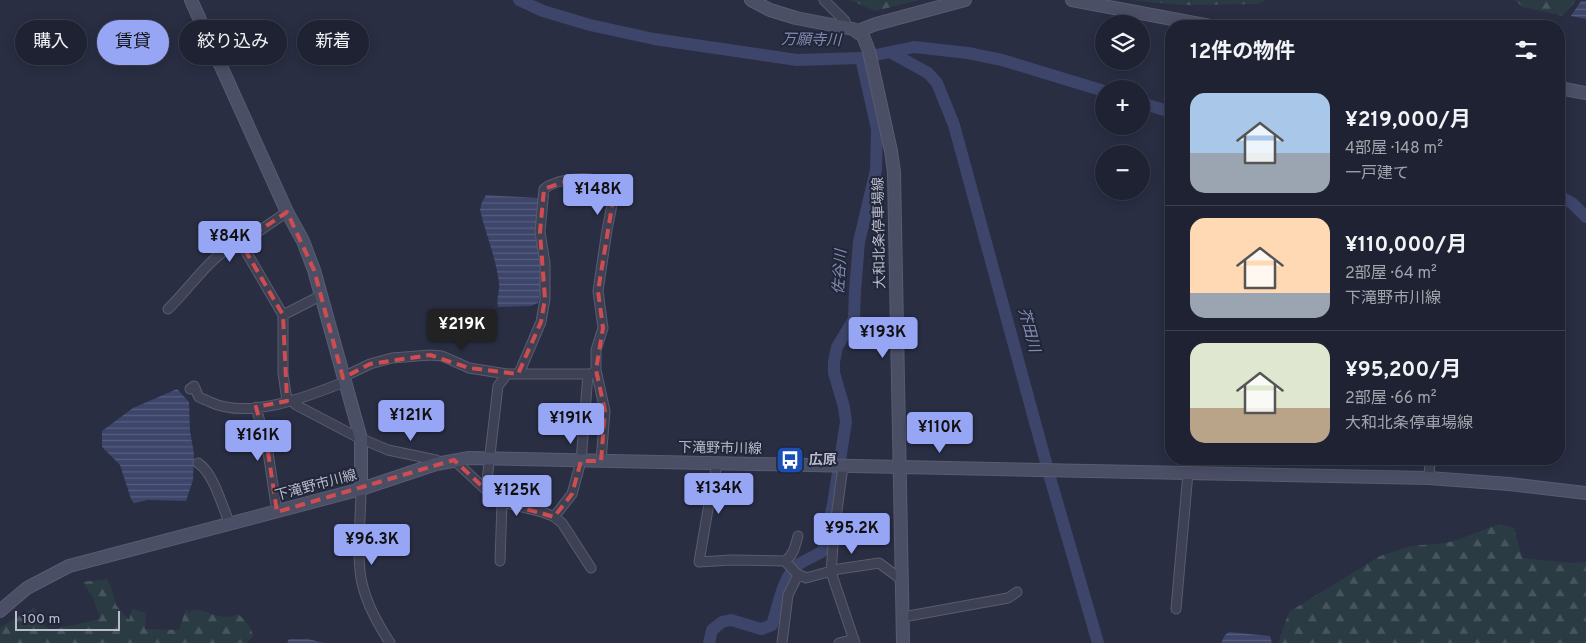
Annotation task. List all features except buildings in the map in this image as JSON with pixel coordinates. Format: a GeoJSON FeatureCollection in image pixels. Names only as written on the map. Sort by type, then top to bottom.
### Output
{"type":"FeatureCollection","features":[{"type":"Feature","properties":{"kind":"main road"},"geometry":{"type":"LineString","coordinates":[[191,0],[287,212],[303,241],[314,270],[361,439],[361,489]]}},
{"type":"Feature","properties":{"kind":"main road"},"geometry":{"type":"LineString","coordinates":[[751,0],[770,10],[796,18],[852,29],[965,0]]}},
{"type":"Feature","properties":{"kind":"main road"},"geometry":{"type":"LineString","coordinates":[[1072,0],[1178,20]]}},
{"type":"Feature","properties":{"kind":"main road","name":"大和北条停車場線"},"geometry":{"type":"LineString","coordinates":[[852,29],[863,36],[869,51],[894,172],[903,643]]}},
{"type":"Feature","properties":{"kind":"main road"},"geometry":{"type":"LineString","coordinates":[[1565,89],[1586,93]]}},
{"type":"Feature","properties":{"kind":"main road","name":"下滝野市川線"},"geometry":{"type":"LineString","coordinates":[[0,610],[27,588],[69,566],[361,489],[436,464],[469,458],[1429,478],[1509,484],[1586,493]]}},
{"type":"Feature","properties":{"kind":"street"},"geometry":{"type":"LineString","coordinates":[[824,0],[852,29]]}},
{"type":"Feature","properties":{"kind":"street"},"geometry":{"type":"LineString","coordinates":[[520,374],[541,322],[545,299],[545,263],[540,232],[544,189],[550,184],[572,179],[593,180],[604,185],[614,200],[607,230],[598,291],[603,328],[592,372],[581,461],[572,494],[554,517]]}},
{"type":"Feature","properties":{"kind":"street"},"geometry":{"type":"LineString","coordinates":[[168,309],[206,267],[236,244],[241,243],[287,212]]}},
{"type":"Feature","properties":{"kind":"street"},"geometry":{"type":"LineString","coordinates":[[241,243],[283,315],[283,373],[289,400],[361,439],[388,450],[436,460],[436,464]]}},
{"type":"Feature","properties":{"kind":"street"},"geometry":{"type":"LineString","coordinates":[[283,315],[322,295]]}},
{"type":"Feature","properties":{"kind":"street"},"geometry":{"type":"LineString","coordinates":[[190,390],[194,386],[199,397],[230,408],[256,407],[289,400],[344,379],[370,364],[392,358],[430,355],[447,357],[469,368],[508,374],[592,372]]}},
{"type":"Feature","properties":{"kind":"street"},"geometry":{"type":"LineString","coordinates":[[592,372],[605,411],[601,461]]}},
{"type":"Feature","properties":{"kind":"street"},"geometry":{"type":"LineString","coordinates":[[486,489],[498,386],[508,374]]}},
{"type":"Feature","properties":{"kind":"street"},"geometry":{"type":"LineString","coordinates":[[256,407],[268,452],[277,512]]}},
{"type":"Feature","properties":{"kind":"street"},"geometry":{"type":"LineString","coordinates":[[454,460],[498,502],[527,507],[554,517],[562,523],[590,568]]}},
{"type":"Feature","properties":{"kind":"street"},"geometry":{"type":"LineString","coordinates":[[198,463],[211,480],[230,524]]}},
{"type":"Feature","properties":{"kind":"street"},"geometry":{"type":"LineString","coordinates":[[718,463],[699,562],[731,560],[785,561],[794,550],[798,536]]}},
{"type":"Feature","properties":{"kind":"street"},"geometry":{"type":"LineString","coordinates":[[1429,478],[1430,465]]}},
{"type":"Feature","properties":{"kind":"street"},"geometry":{"type":"LineString","coordinates":[[839,466],[831,572],[855,641],[839,643]]}},
{"type":"Feature","properties":{"kind":"street"},"geometry":{"type":"LineString","coordinates":[[1176,609],[1188,473]]}},
{"type":"Feature","properties":{"kind":"street"},"geometry":{"type":"LineString","coordinates":[[361,489],[361,582],[374,616],[390,643]]}},
{"type":"Feature","properties":{"kind":"street"},"geometry":{"type":"LineString","coordinates":[[500,561],[502,503]]}},
{"type":"Feature","properties":{"kind":"street"},"geometry":{"type":"LineString","coordinates":[[785,561],[798,575],[806,578],[879,562],[902,580]]}},
{"type":"Feature","properties":{"kind":"street"},"geometry":{"type":"LineString","coordinates":[[782,643],[788,595],[798,575]]}},
{"type":"Feature","properties":{"kind":"street"},"geometry":{"type":"LineString","coordinates":[[902,617],[1008,598],[1017,592]]}},
{"type":"Feature","properties":{"kind":"highlighted area"},"geometry":{"type":"Polygon","coordinates":[[[572,179],[593,180],[604,185],[613,200],[598,291],[603,328],[596,370],[605,411],[601,461],[581,461],[572,494],[554,517],[498,501],[454,460],[277,512],[268,452],[256,407],[287,401],[283,315],[241,243],[287,212],[314,270],[343,378],[370,364],[430,355],[469,368],[518,374],[541,322],[545,299],[540,232],[544,189],[572,179]]]}},
{"type":"Feature","properties":{"kind":"green space"},"geometry":{"type":"Polygon","coordinates":[[[850,0],[920,0],[875,11],[850,0]]]}},
{"type":"Feature","properties":{"kind":"green space"},"geometry":{"type":"Polygon","coordinates":[[[1130,0],[1267,0],[1256,4],[1181,5],[1130,0]]]}},
{"type":"Feature","properties":{"kind":"green space"},"geometry":{"type":"Polygon","coordinates":[[[1514,0],[1576,0],[1563,16],[1523,7],[1514,0]]]}},
{"type":"Feature","properties":{"kind":"green space"},"geometry":{"type":"Polygon","coordinates":[[[1499,524],[1514,528],[1522,558],[1572,563],[1586,562],[1586,643],[1278,643],[1289,612],[1380,556],[1411,546],[1457,540],[1499,524]]]}},
{"type":"Feature","properties":{"kind":"green space"},"geometry":{"type":"Polygon","coordinates":[[[107,579],[116,605],[129,620],[132,609],[146,613],[145,629],[179,630],[186,609],[189,613],[194,609],[227,617],[238,614],[248,624],[253,637],[246,643],[0,643],[0,627],[34,608],[44,626],[52,630],[100,618],[93,598],[83,582],[107,579]]]}},
{"type":"Feature","properties":{"kind":"water"},"geometry":{"type":"Polygon","coordinates":[[[1581,1],[1586,1],[1586,19],[1571,16],[1581,1]]]}},
{"type":"Feature","properties":{"kind":"water"},"geometry":{"type":"Polygon","coordinates":[[[486,195],[538,198],[541,201],[541,288],[538,303],[531,306],[498,307],[498,274],[480,210],[486,195]]]}},
{"type":"Feature","properties":{"kind":"water"},"geometry":{"type":"Polygon","coordinates":[[[177,389],[189,402],[190,431],[194,454],[193,480],[186,501],[148,500],[134,503],[120,465],[102,447],[102,431],[133,408],[177,389]]]}},
{"type":"Feature","properties":{"kind":"water"},"geometry":{"type":"Polygon","coordinates":[[[1229,632],[1270,636],[1272,643],[1221,643],[1229,632]]]}},
{"type":"Feature","properties":{"kind":"water"},"geometry":{"type":"Polygon","coordinates":[[[289,639],[308,639],[324,643],[287,643],[289,639]]]}},
{"type":"Feature","properties":{"kind":"waterway","name":"万願寺川"},"geometry":{"type":"LineString","coordinates":[[519,0],[543,11],[590,25],[654,39],[797,60],[861,58],[914,47],[968,53],[1002,60],[1095,88]]}},
{"type":"Feature","properties":{"kind":"waterway","name":"芥田川"},"geometry":{"type":"LineString","coordinates":[[890,52],[928,73],[937,83],[954,125],[1051,481],[1098,643]]}},
{"type":"Feature","properties":{"kind":"waterway","name":"佐谷川"},"geometry":{"type":"LineString","coordinates":[[709,643],[712,630],[722,622],[731,620],[761,629],[772,625],[785,583],[793,569],[823,551],[833,504],[846,422],[844,407],[834,373],[834,362],[837,347],[854,319],[859,242],[876,170],[877,129],[861,58]]}},
{"type":"Feature","properties":{"kind":"waterway","name":"万願寺川"},"geometry":{"type":"LineString","coordinates":[[1150,106],[1165,110]]}},
{"type":"Feature","properties":{"kind":"waterway","name":"万願寺川"},"geometry":{"type":"LineString","coordinates":[[1565,199],[1572,203],[1586,217]]}},
{"type":"Feature","properties":{"kind":"place","name":"広原"},"geometry":{"type":"Point","coordinates":[790,460]}}]}
